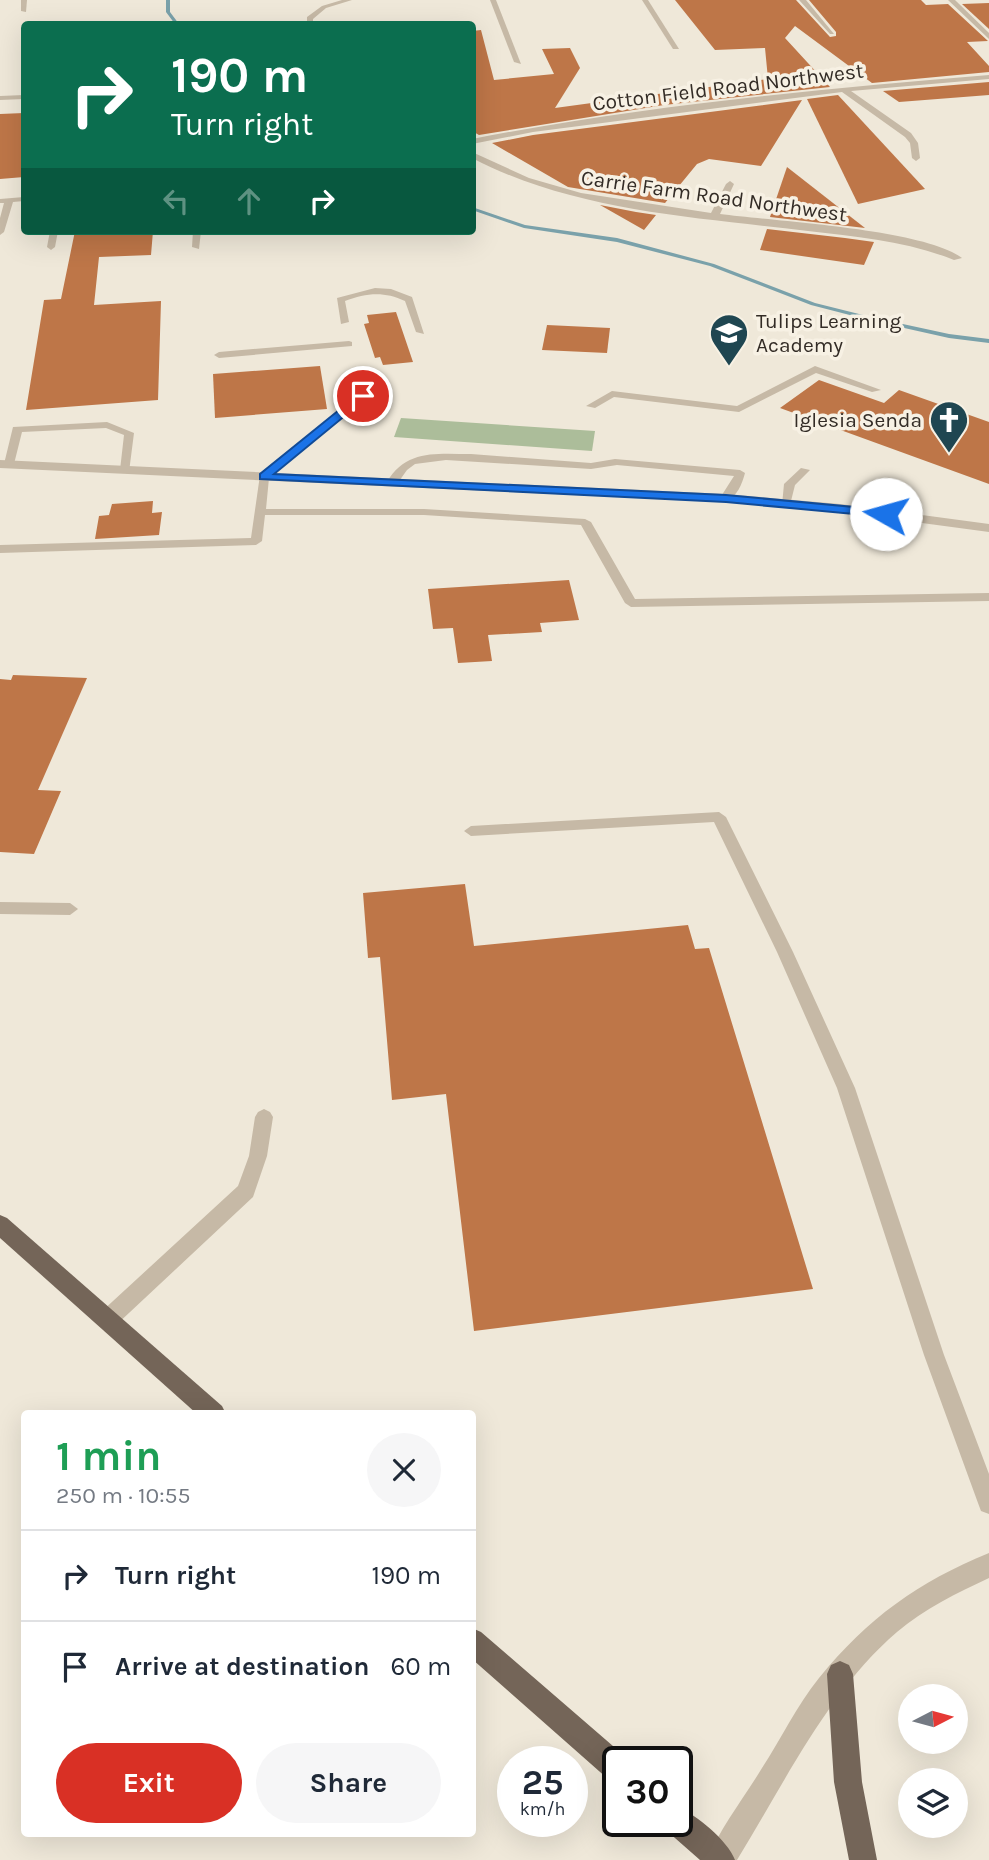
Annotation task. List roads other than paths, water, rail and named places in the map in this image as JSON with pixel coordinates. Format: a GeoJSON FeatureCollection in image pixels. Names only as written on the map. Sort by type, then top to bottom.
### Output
{"type":"FeatureCollection","features":[{"type":"Feature","properties":{"kind":"main road"},"geometry":{"type":"LineString","coordinates":[[0,1225],[209,1410]]}},
{"type":"Feature","properties":{"kind":"main road"},"geometry":{"type":"LineString","coordinates":[[476,1645],[602,1755]]}},
{"type":"Feature","properties":{"kind":"main road"},"geometry":{"type":"LineString","coordinates":[[840,1674],[848,1782],[863,1860]]}},
{"type":"Feature","properties":{"kind":"main road"},"geometry":{"type":"LineString","coordinates":[[693,1835],[721,1860]]}},
{"type":"Feature","properties":{"kind":"street"},"geometry":{"type":"LineString","coordinates":[[23,10],[24,0]]}},
{"type":"Feature","properties":{"kind":"street"},"geometry":{"type":"LineString","coordinates":[[310,21],[309,18],[319,9],[349,0]]}},
{"type":"Feature","properties":{"kind":"street"},"geometry":{"type":"LineString","coordinates":[[493,0],[517,62]]}},
{"type":"Feature","properties":{"kind":"street"},"geometry":{"type":"LineString","coordinates":[[645,0],[676,47]]}},
{"type":"Feature","properties":{"kind":"street"},"geometry":{"type":"LineString","coordinates":[[802,0],[832,33]]}},
{"type":"Feature","properties":{"kind":"street"},"geometry":{"type":"LineString","coordinates":[[951,0],[989,37]]}},
{"type":"Feature","properties":{"kind":"street","name":"Cotton Field Road Northwest"},"geometry":{"type":"LineString","coordinates":[[476,141],[533,130],[844,89],[989,77]]}},
{"type":"Feature","properties":{"kind":"street"},"geometry":{"type":"LineString","coordinates":[[844,89],[908,135],[914,143],[916,158]]}},
{"type":"Feature","properties":{"kind":"street","name":"Carrie Farm Road Northwest"},"geometry":{"type":"LineString","coordinates":[[476,155],[520,179],[570,195],[714,217],[902,240],[957,258]]}},
{"type":"Feature","properties":{"kind":"street"},"geometry":{"type":"LineString","coordinates":[[714,217],[730,184]]}},
{"type":"Feature","properties":{"kind":"street"},"geometry":{"type":"LineString","coordinates":[[5,464],[726,498],[989,528]]}},
{"type":"Feature","properties":{"kind":"street"},"geometry":{"type":"LineString","coordinates":[[721,1860],[827,1689],[840,1674],[887,1624],[958,1578],[989,1565]]}},
{"type":"Feature","properties":{"kind":"lane"},"geometry":{"type":"LineString","coordinates":[[0,98],[21,97]]}},
{"type":"Feature","properties":{"kind":"lane"},"geometry":{"type":"LineString","coordinates":[[0,232],[4,201]]}},
{"type":"Feature","properties":{"kind":"lane"},"geometry":{"type":"LineString","coordinates":[[51,247],[53,235]]}},
{"type":"Feature","properties":{"kind":"lane"},"geometry":{"type":"LineString","coordinates":[[196,247],[197,235]]}},
{"type":"Feature","properties":{"kind":"lane"},"geometry":{"type":"LineString","coordinates":[[344,322],[340,300],[363,290],[380,289],[395,291],[409,299],[421,332]]}},
{"type":"Feature","properties":{"kind":"lane"},"geometry":{"type":"LineString","coordinates":[[219,355],[349,344]]}},
{"type":"Feature","properties":{"kind":"lane"},"geometry":{"type":"LineString","coordinates":[[591,406],[612,394],[739,409],[815,369],[876,390]]}},
{"type":"Feature","properties":{"kind":"lane"},"geometry":{"type":"LineString","coordinates":[[0,549],[256,541],[264,477],[363,396]]}},
{"type":"Feature","properties":{"kind":"lane"},"geometry":{"type":"LineString","coordinates":[[5,464],[17,429],[107,425],[129,433],[125,470]]}},
{"type":"Feature","properties":{"kind":"lane"},"geometry":{"type":"LineString","coordinates":[[393,481],[408,462],[440,456],[609,465],[615,462],[740,473],[736,485],[726,498]]}},
{"type":"Feature","properties":{"kind":"lane"},"geometry":{"type":"LineString","coordinates":[[786,503],[790,484],[805,470]]}},
{"type":"Feature","properties":{"kind":"lane"},"geometry":{"type":"LineString","coordinates":[[260,512],[424,512],[585,522],[631,603],[989,597]]}},
{"type":"Feature","properties":{"kind":"lane"},"geometry":{"type":"LineString","coordinates":[[471,831],[719,817],[785,952],[846,1088],[934,1355],[989,1503]]}},
{"type":"Feature","properties":{"kind":"lane"},"geometry":{"type":"LineString","coordinates":[[0,908],[71,909]]}},
{"type":"Feature","properties":{"kind":"lane"},"geometry":{"type":"LineString","coordinates":[[107,1320],[246,1191],[258,1156],[264,1117]]}},
{"type":"Feature","properties":{"kind":"waterway"},"geometry":{"type":"LineString","coordinates":[[168,0],[168,12],[175,21]]}},
{"type":"Feature","properties":{"kind":"waterway"},"geometry":{"type":"LineString","coordinates":[[476,209],[524,226],[617,240],[712,265],[813,304],[875,320],[949,336],[989,341]]}},
{"type":"Feature","properties":{"kind":"place","name":"Tulips Learning Academy"},"geometry":{"type":"Point","coordinates":[729,367]}},
{"type":"Feature","properties":{"kind":"place","name":"Iglesia Senda"},"geometry":{"type":"Point","coordinates":[949,454]}}]}
